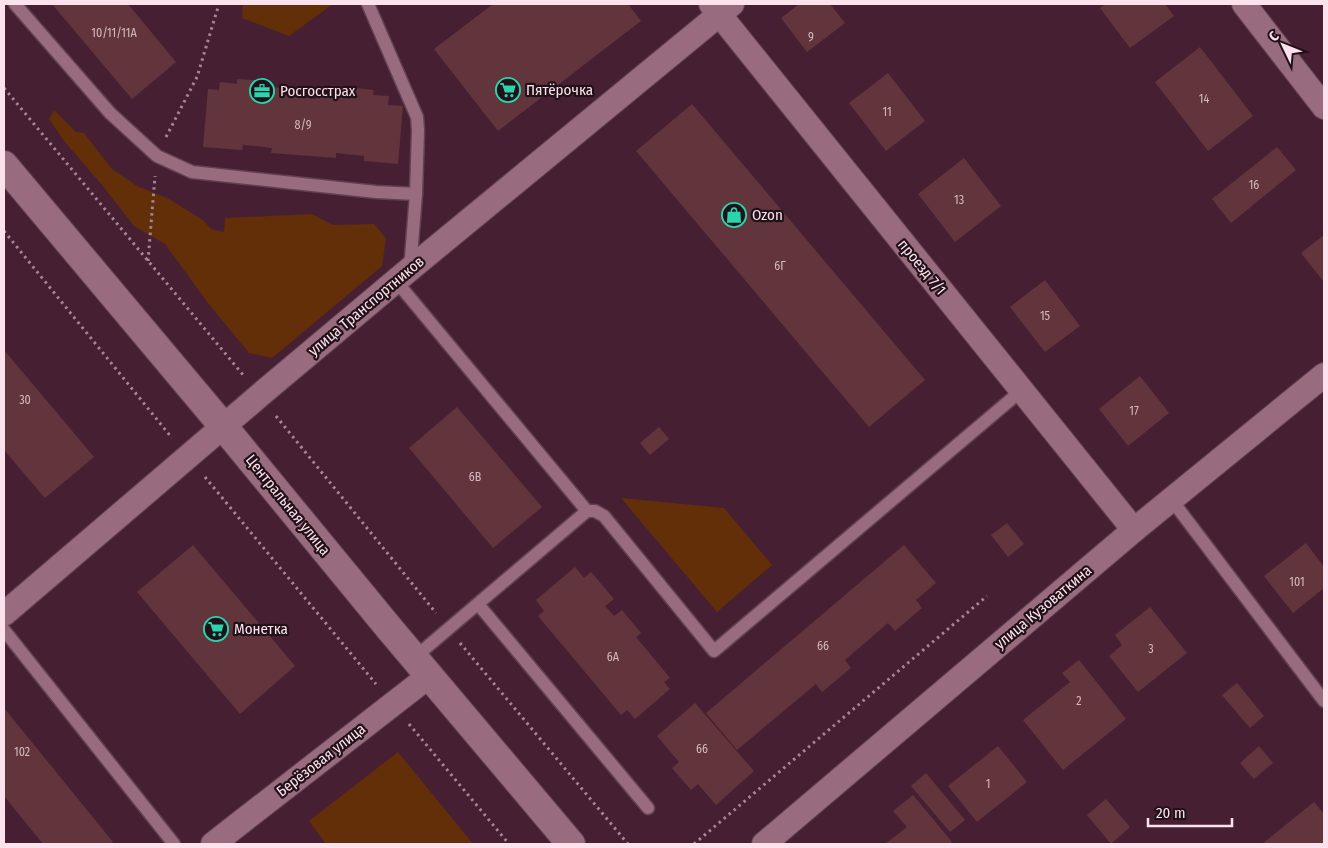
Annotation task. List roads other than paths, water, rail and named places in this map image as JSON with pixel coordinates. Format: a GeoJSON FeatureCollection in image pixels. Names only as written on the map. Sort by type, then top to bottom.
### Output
{"type":"FeatureCollection","features":[{"type":"Feature","properties":{"kind":"street"},"geometry":{"type":"LineString","coordinates":[[1244,4],[1324,106]]}},
{"type":"Feature","properties":{"kind":"street","name":"улица Транспортников"},"geometry":{"type":"LineString","coordinates":[[4,614],[187,456],[721,7]]}},
{"type":"Feature","properties":{"kind":"street","name":"проезд 7/1"},"geometry":{"type":"LineString","coordinates":[[721,7],[1134,530]]}},
{"type":"Feature","properties":{"kind":"street","name":"Центральная улица"},"geometry":{"type":"LineString","coordinates":[[7,176],[223,426],[422,667],[572,844]]}},
{"type":"Feature","properties":{"kind":"street","name":"улица Кузоваткина"},"geometry":{"type":"LineString","coordinates":[[764,844],[1171,499],[1324,375]]}},
{"type":"Feature","properties":{"kind":"street","name":"Берёзовая улица"},"geometry":{"type":"LineString","coordinates":[[213,844],[393,704],[422,667]]}},
{"type":"Feature","properties":{"kind":"lane"},"geometry":{"type":"LineString","coordinates":[[14,4],[110,113],[157,156],[192,172],[376,192],[416,194]]}},
{"type":"Feature","properties":{"kind":"lane"},"geometry":{"type":"LineString","coordinates":[[368,4],[417,116],[416,194],[403,275],[586,511]]}},
{"type":"Feature","properties":{"kind":"lane"},"geometry":{"type":"LineString","coordinates":[[422,667],[449,629],[586,511],[595,511],[604,516],[714,651],[1022,390]]}},
{"type":"Feature","properties":{"kind":"lane"},"geometry":{"type":"LineString","coordinates":[[1171,499],[1324,701]]}},
{"type":"Feature","properties":{"kind":"lane"},"geometry":{"type":"LineString","coordinates":[[478,604],[648,808]]}},
{"type":"Feature","properties":{"kind":"lane"},"geometry":{"type":"LineString","coordinates":[[4,630],[174,844]]}},
{"type":"Feature","properties":{"kind":"place","name":"Пятёрочка"},"geometry":{"type":"Point","coordinates":[508,90]}},
{"type":"Feature","properties":{"kind":"place","name":"Росгосстрах"},"geometry":{"type":"Point","coordinates":[262,91]}},
{"type":"Feature","properties":{"kind":"place","name":"Ozon"},"geometry":{"type":"Point","coordinates":[734,215]}},
{"type":"Feature","properties":{"kind":"place","name":"Монетка"},"geometry":{"type":"Point","coordinates":[216,629]}}]}
